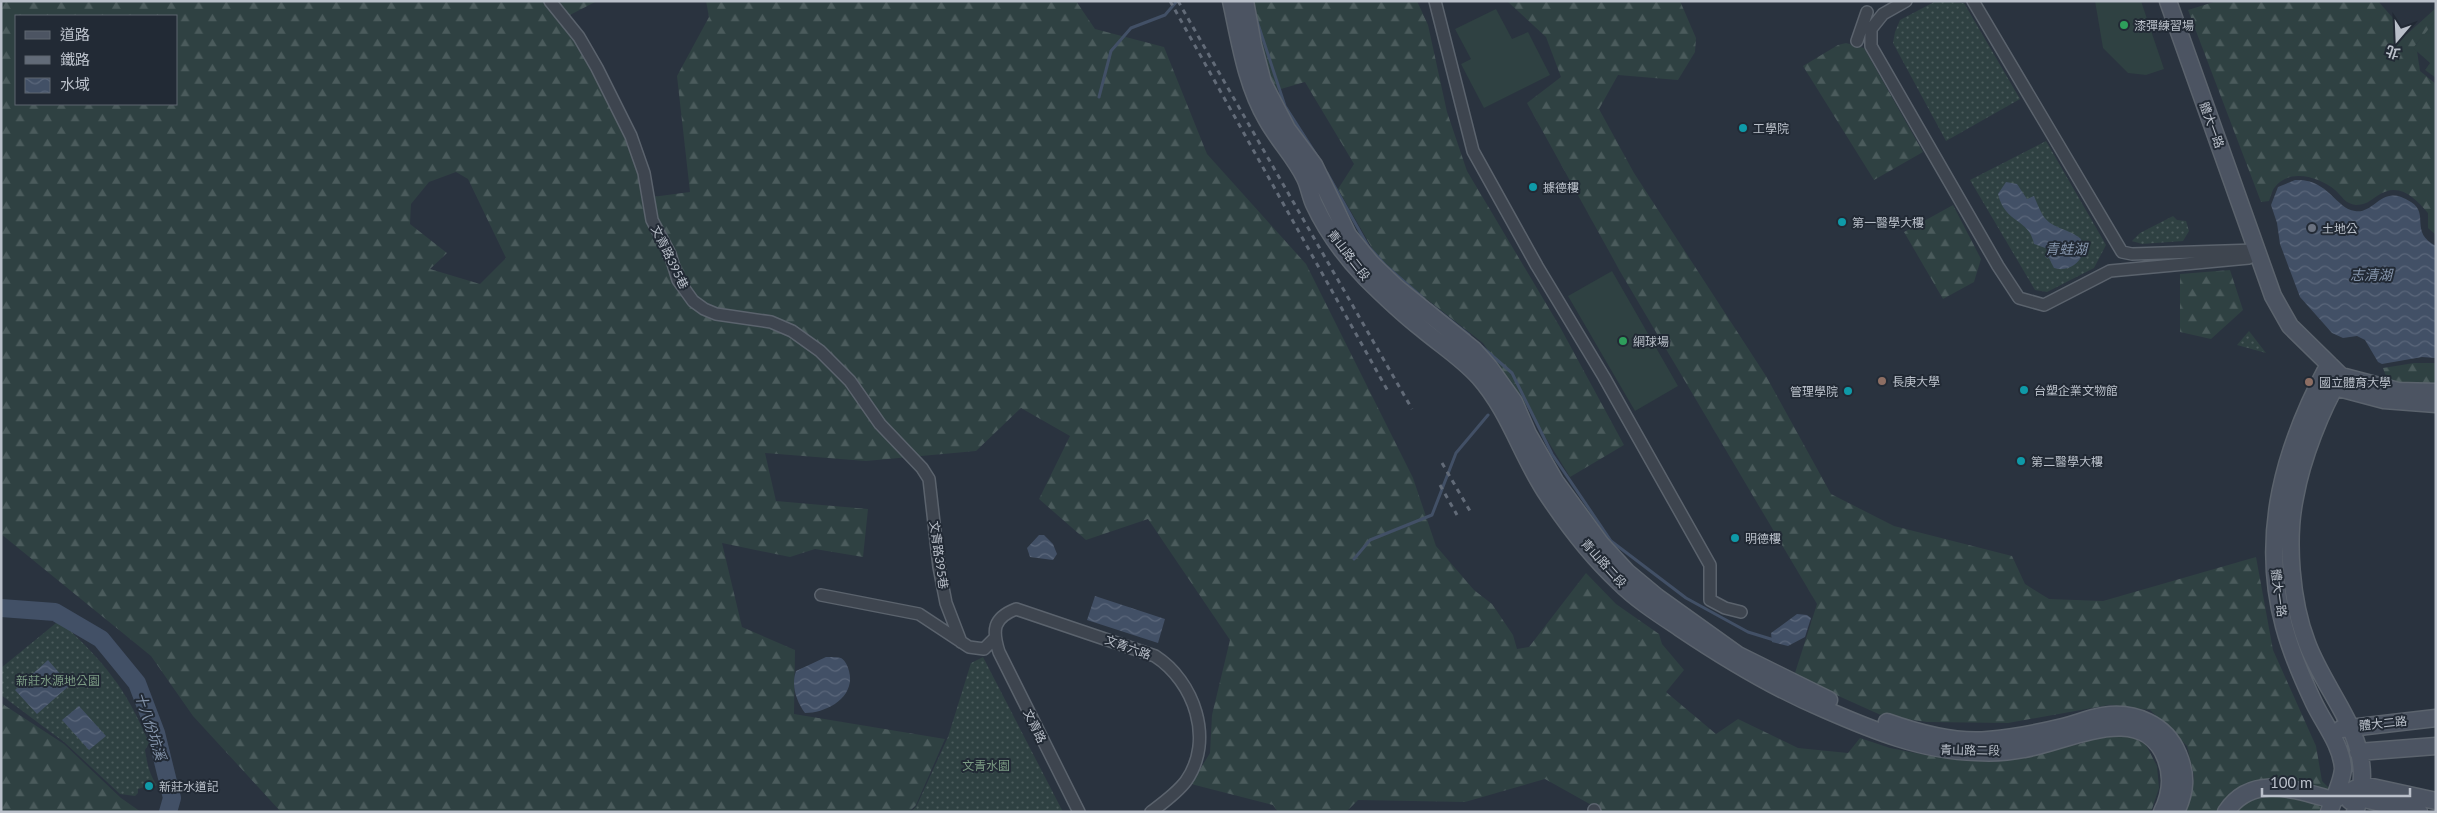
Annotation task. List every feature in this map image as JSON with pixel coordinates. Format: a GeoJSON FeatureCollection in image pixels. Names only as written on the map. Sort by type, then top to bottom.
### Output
{"type":"FeatureCollection","features":[{"type":"Feature","properties":{"kind":"street","name":"文青路395巷"},"geometry":{"type":"LineString","coordinates":[[550,1],[579,37],[598,68],[631,136],[644,173],[652,220],[670,254],[678,280],[693,301],[716,314],[771,322],[792,331],[820,351],[850,382],[880,424],[922,468],[929,479],[946,603],[961,642]]}},
{"type":"Feature","properties":{"kind":"street","name":"青山路二段"},"geometry":{"type":"LineString","coordinates":[[1231,1],[1242,57],[1266,118],[1305,177],[1314,203],[1339,247],[1362,275],[1388,300],[1465,362],[1480,379],[1505,414],[1546,494],[1594,556],[1620,583],[1650,608],[1730,662],[1783,691],[1856,723],[1935,749],[1977,753],[2024,750],[2116,726],[2135,728],[2152,737],[2163,752],[2169,766],[2171,785],[2167,802],[2162,812]]}},
{"type":"Feature","properties":{"kind":"street","name":"青山路二段"},"geometry":{"type":"LineString","coordinates":[[1245,1],[1263,83],[1287,129],[1314,165],[1348,235],[1371,263],[1397,288],[1474,350],[1489,367],[1514,402],[1528,434],[1555,481],[1601,544],[1626,572],[1738,655],[1831,701],[1901,727],[1944,737],[1986,740],[2036,733],[2101,716],[2118,714],[2149,722],[2161,729],[2171,740],[2184,770],[2185,785],[2176,812]]}},
{"type":"Feature","properties":{"kind":"street"},"geometry":{"type":"LineString","coordinates":[[1435,1],[1472,151],[1536,266],[1604,377],[1710,565],[1710,600],[1725,608],[1741,612]]}},
{"type":"Feature","properties":{"kind":"street"},"geometry":{"type":"LineString","coordinates":[[1906,1],[1883,14],[1871,29],[1871,46],[2018,298],[2044,305],[2110,271],[2247,255]]}},
{"type":"Feature","properties":{"kind":"street"},"geometry":{"type":"LineString","coordinates":[[1973,1],[2122,252],[2132,254],[2247,255]]}},
{"type":"Feature","properties":{"kind":"street","name":"體大一路"},"geometry":{"type":"LineString","coordinates":[[2165,2],[2247,255],[2268,310],[2285,335],[2332,376]]}},
{"type":"Feature","properties":{"kind":"street"},"geometry":{"type":"LineString","coordinates":[[1857,41],[1867,12]]}},
{"type":"Feature","properties":{"kind":"street"},"geometry":{"type":"LineString","coordinates":[[2230,242],[2247,255]]}},
{"type":"Feature","properties":{"kind":"street"},"geometry":{"type":"LineString","coordinates":[[2332,376],[2398,391],[2436,392]]}},
{"type":"Feature","properties":{"kind":"street"},"geometry":{"type":"LineString","coordinates":[[2332,376],[2384,400],[2436,404]]}},
{"type":"Feature","properties":{"kind":"street","name":"體大一路"},"geometry":{"type":"LineString","coordinates":[[2332,376],[2295,497],[2291,555],[2295,590],[2307,643],[2352,726],[2358,752],[2359,799]]}},
{"type":"Feature","properties":{"kind":"street","name":"體大一路"},"geometry":{"type":"LineString","coordinates":[[2331,806],[2343,769],[2332,732],[2315,704],[2292,653],[2277,598],[2274,555],[2278,497],[2284,469],[2303,418],[2332,376]]}},
{"type":"Feature","properties":{"kind":"street"},"geometry":{"type":"LineString","coordinates":[[821,595],[919,614],[969,647],[984,648],[995,638]]}},
{"type":"Feature","properties":{"kind":"street","name":"文青六路"},"geometry":{"type":"LineString","coordinates":[[995,638],[996,624],[1003,614],[1016,609],[1138,649],[1155,656],[1170,666],[1189,692],[1198,728],[1199,746],[1194,764],[1186,781],[1151,812]]}},
{"type":"Feature","properties":{"kind":"street","name":"文青路"},"geometry":{"type":"LineString","coordinates":[[995,638],[999,652],[1079,812]]}},
{"type":"Feature","properties":{"kind":"street","name":"體大二路"},"geometry":{"type":"LineString","coordinates":[[2332,732],[2352,726],[2436,718]]}},
{"type":"Feature","properties":{"kind":"street"},"geometry":{"type":"LineString","coordinates":[[2358,752],[2436,746]]}},
{"type":"Feature","properties":{"kind":"street"},"geometry":{"type":"LineString","coordinates":[[2226,812],[2240,797],[2254,790],[2269,786],[2285,788],[2331,806]]}},
{"type":"Feature","properties":{"kind":"street"},"geometry":{"type":"LineString","coordinates":[[2234,812],[2244,802],[2262,794],[2283,794],[2331,806],[2359,799],[2436,800]]}},
{"type":"Feature","properties":{"kind":"street"},"geometry":{"type":"LineString","coordinates":[[2359,799],[2419,812]]}},
{"type":"Feature","properties":{"kind":"green space"},"geometry":{"type":"Polygon","coordinates":[[[1,1],[597,1],[566,17],[598,61],[652,197],[690,192],[677,76],[709,17],[706,1],[1076,1],[1095,29],[1164,47],[1207,154],[1306,264],[1413,478],[1436,546],[1474,590],[1492,604],[1513,635],[1517,649],[1529,647],[1586,573],[1616,604],[1659,634],[1662,644],[1684,670],[1666,692],[1716,734],[1738,719],[1798,748],[1848,753],[1860,738],[1890,748],[1931,756],[1972,760],[2039,752],[2080,744],[2111,732],[2131,736],[2146,745],[2157,766],[2159,788],[2152,809],[2149,812],[1604,812],[1545,779],[1465,802],[1358,800],[1346,812],[1278,812],[1273,805],[1191,784],[1210,753],[1212,715],[1230,640],[1148,519],[1086,540],[1039,499],[1070,436],[1021,408],[976,451],[866,461],[765,453],[776,501],[868,509],[863,557],[815,549],[790,557],[722,543],[742,627],[795,650],[794,714],[945,739],[916,805],[909,812],[281,812],[193,716],[151,656],[1,534],[1,1]],[[456,172],[429,182],[411,204],[410,224],[447,253],[430,269],[480,284],[506,258],[468,179],[456,172]]]}},
{"type":"Feature","properties":{"kind":"green space"},"geometry":{"type":"Polygon","coordinates":[[[1251,1],[1417,1],[1428,25],[1447,112],[1467,171],[1560,327],[1624,445],[1570,477],[1517,391],[1483,343],[1415,290],[1376,255],[1338,189],[1354,164],[1305,82],[1274,91],[1251,1]]]}},
{"type":"Feature","properties":{"kind":"green space"},"geometry":{"type":"Polygon","coordinates":[[[1507,1],[1680,1],[1696,38],[1695,52],[1678,80],[1618,75],[1599,109],[1634,173],[1766,376],[1831,494],[1894,526],[2012,556],[2025,584],[2049,599],[2103,601],[2256,557],[2273,650],[2316,746],[2322,781],[2329,788],[2319,812],[2185,812],[2191,798],[2194,776],[2187,746],[2150,710],[2109,705],[2008,723],[1927,722],[1883,716],[1794,676],[1817,604],[1621,273],[1527,103],[1561,77],[1546,37],[1507,1]]]}},
{"type":"Feature","properties":{"kind":"green space"},"geometry":{"type":"Polygon","coordinates":[[[1936,1],[1964,3],[2020,99],[1946,141],[1893,43],[1900,20],[1936,1]]]}},
{"type":"Feature","properties":{"kind":"green space","name":"漆彈練習場"},"geometry":{"type":"Polygon","coordinates":[[[2095,1],[2141,1],[2164,69],[2146,75],[2128,73],[2103,48],[2095,1]]]}},
{"type":"Feature","properties":{"kind":"green space"},"geometry":{"type":"Polygon","coordinates":[[[2217,1],[2378,1],[2407,34],[2436,8],[2436,24],[2416,44],[2420,71],[2436,84],[2436,235],[2428,228],[2428,213],[2412,197],[2399,191],[2385,192],[2367,202],[2356,205],[2346,201],[2335,190],[2321,181],[2305,176],[2296,176],[2281,181],[2272,191],[2269,201],[2261,202],[2188,10],[2217,1]]]}},
{"type":"Feature","properties":{"kind":"green space"},"geometry":{"type":"Polygon","coordinates":[[[1496,9],[1512,39],[1528,32],[1550,75],[1484,108],[1461,64],[1471,59],[1455,29],[1496,9]]]}},
{"type":"Feature","properties":{"kind":"green space"},"geometry":{"type":"Polygon","coordinates":[[[2436,20],[2436,78],[2425,70],[2430,63],[2413,48],[2436,20]]]}},
{"type":"Feature","properties":{"kind":"green space"},"geometry":{"type":"Polygon","coordinates":[[[1846,43],[1864,48],[1923,152],[1874,180],[1803,66],[1838,45],[1846,43]]]}},
{"type":"Feature","properties":{"kind":"green space"},"geometry":{"type":"Polygon","coordinates":[[[2046,141],[2106,245],[2094,268],[2047,292],[2035,290],[1970,180],[2046,141]]]}},
{"type":"Feature","properties":{"kind":"green space"},"geometry":{"type":"Polygon","coordinates":[[[1953,205],[1981,259],[1974,282],[1943,299],[1904,232],[1953,205]]]}},
{"type":"Feature","properties":{"kind":"green space"},"geometry":{"type":"Polygon","coordinates":[[[2173,216],[2177,220],[2186,221],[2189,231],[2183,241],[2142,244],[2132,241],[2140,233],[2173,216]]]}},
{"type":"Feature","properties":{"kind":"green space"},"geometry":{"type":"Polygon","coordinates":[[[2230,270],[2243,310],[2211,339],[2180,332],[2180,274],[2230,270]]]}},
{"type":"Feature","properties":{"kind":"green space","name":"網球場"},"geometry":{"type":"Polygon","coordinates":[[[1612,271],[1678,386],[1635,411],[1568,296],[1612,271]]]}},
{"type":"Feature","properties":{"kind":"green space"},"geometry":{"type":"Polygon","coordinates":[[[2249,331],[2266,353],[2237,345],[2249,331]]]}},
{"type":"Feature","properties":{"kind":"green space"},"geometry":{"type":"Polygon","coordinates":[[[2414,363],[2436,363],[2436,385],[2388,382],[2383,368],[2414,363]]]}},
{"type":"Feature","properties":{"kind":"green space","name":"新莊水源地公園"},"geometry":{"type":"Polygon","coordinates":[[[61,622],[102,663],[132,707],[149,743],[145,750],[150,773],[157,785],[147,790],[144,787],[138,789],[138,793],[135,796],[120,794],[64,742],[1,695],[1,668],[56,623],[61,622]]]}},
{"type":"Feature","properties":{"kind":"green space","name":"文青水園"},"geometry":{"type":"Polygon","coordinates":[[[983,657],[1063,812],[911,812],[917,805],[948,737],[971,663],[983,657]]]}},
{"type":"Feature","properties":{"kind":"green space"},"geometry":{"type":"Polygon","coordinates":[[[1,703],[64,744],[121,798],[141,812],[1,812],[1,703]]]}},
{"type":"Feature","properties":{"kind":"water","name":"志清湖"},"geometry":{"type":"Polygon","coordinates":[[[2295,180],[2306,181],[2323,188],[2342,205],[2355,211],[2362,211],[2380,200],[2393,195],[2411,202],[2416,207],[2419,212],[2423,235],[2436,246],[2436,358],[2422,357],[2382,364],[2378,362],[2365,340],[2357,336],[2343,338],[2332,333],[2300,297],[2280,244],[2277,223],[2271,205],[2278,187],[2295,180]]]}},
{"type":"Feature","properties":{"kind":"water","name":"青蛙湖"},"geometry":{"type":"Polygon","coordinates":[[[2006,182],[2017,184],[2027,199],[2034,196],[2041,212],[2048,221],[2081,239],[2083,254],[2075,264],[2063,269],[2054,268],[2049,258],[2045,257],[2048,249],[2034,244],[2027,229],[2006,211],[2001,204],[1998,194],[2006,182]]]}},
{"type":"Feature","properties":{"kind":"water"},"geometry":{"type":"Polygon","coordinates":[[[1039,535],[1044,535],[1053,544],[1057,554],[1053,560],[1030,557],[1027,548],[1039,535]]]}},
{"type":"Feature","properties":{"kind":"water"},"geometry":{"type":"Polygon","coordinates":[[[1095,596],[1165,619],[1158,643],[1087,620],[1095,596]]]}},
{"type":"Feature","properties":{"kind":"water"},"geometry":{"type":"Polygon","coordinates":[[[1797,614],[1807,615],[1811,618],[1805,637],[1788,646],[1772,642],[1771,633],[1797,614]]]}},
{"type":"Feature","properties":{"kind":"water"},"geometry":{"type":"Polygon","coordinates":[[[826,657],[841,658],[845,662],[850,680],[848,689],[838,702],[830,707],[805,713],[795,693],[796,671],[826,657]]]}},
{"type":"Feature","properties":{"kind":"water"},"geometry":{"type":"Polygon","coordinates":[[[48,660],[70,685],[37,714],[15,690],[48,660]]]}},
{"type":"Feature","properties":{"kind":"water"},"geometry":{"type":"Polygon","coordinates":[[[79,706],[106,736],[89,750],[62,720],[79,706]]]}},
{"type":"Feature","properties":{"kind":"waterway"},"geometry":{"type":"LineString","coordinates":[[1099,97],[1111,51],[1131,28],[1165,15],[1177,1]]}},
{"type":"Feature","properties":{"kind":"waterway"},"geometry":{"type":"LineString","coordinates":[[1255,15],[1285,106],[1319,159]]}},
{"type":"Feature","properties":{"kind":"waterway"},"geometry":{"type":"LineString","coordinates":[[1327,173],[1368,246],[1386,266],[1424,299]]}},
{"type":"Feature","properties":{"kind":"waterway"},"geometry":{"type":"LineString","coordinates":[[1431,305],[1469,335]]}},
{"type":"Feature","properties":{"kind":"waterway"},"geometry":{"type":"LineString","coordinates":[[1481,346],[1512,373],[1552,454],[1611,541],[1686,598],[1748,632],[1774,640]]}},
{"type":"Feature","properties":{"kind":"waterway"},"geometry":{"type":"LineString","coordinates":[[1354,559],[1370,540],[1432,515],[1456,453],[1488,415]]}},
{"type":"Feature","properties":{"kind":"waterway","name":"十八份坑溪"},"geometry":{"type":"LineString","coordinates":[[1,608],[55,612],[101,639],[137,683],[156,733],[172,798],[168,812]]}},
{"type":"Feature","properties":{"kind":"railway"},"geometry":{"type":"LineString","coordinates":[[1170,1],[1389,393]]}},
{"type":"Feature","properties":{"kind":"railway"},"geometry":{"type":"LineString","coordinates":[[1178,1],[1412,409]]}},
{"type":"Feature","properties":{"kind":"railway"},"geometry":{"type":"LineString","coordinates":[[1442,463],[1470,511]]}},
{"type":"Feature","properties":{"kind":"railway"},"geometry":{"type":"LineString","coordinates":[[1440,485],[1457,515]]}},
{"type":"Feature","properties":{"kind":"place","name":"漆彈練習場"},"geometry":{"type":"Point","coordinates":[2124,25]}},
{"type":"Feature","properties":{"kind":"place","name":"工學院"},"geometry":{"type":"Point","coordinates":[1743,128]}},
{"type":"Feature","properties":{"kind":"place","name":"據德樓"},"geometry":{"type":"Point","coordinates":[1533,187]}},
{"type":"Feature","properties":{"kind":"place","name":"第一醫學大樓"},"geometry":{"type":"Point","coordinates":[1842,222]}},
{"type":"Feature","properties":{"kind":"place","name":"土地公"},"geometry":{"type":"Point","coordinates":[2312,228]}},
{"type":"Feature","properties":{"kind":"place","name":"網球場"},"geometry":{"type":"Point","coordinates":[1623,341]}},
{"type":"Feature","properties":{"kind":"place","name":"長庚大學"},"geometry":{"type":"Point","coordinates":[1882,381]}},
{"type":"Feature","properties":{"kind":"place","name":"國立體育大學"},"geometry":{"type":"Point","coordinates":[2309,382]}},
{"type":"Feature","properties":{"kind":"place","name":"台塑企業文物館"},"geometry":{"type":"Point","coordinates":[2024,390]}},
{"type":"Feature","properties":{"kind":"place","name":"管理學院"},"geometry":{"type":"Point","coordinates":[1848,391]}},
{"type":"Feature","properties":{"kind":"place","name":"第二醫學大樓"},"geometry":{"type":"Point","coordinates":[2021,461]}},
{"type":"Feature","properties":{"kind":"place","name":"明德樓"},"geometry":{"type":"Point","coordinates":[1735,538]}},
{"type":"Feature","properties":{"kind":"place","name":"新莊水道記"},"geometry":{"type":"Point","coordinates":[149,786]}}]}
